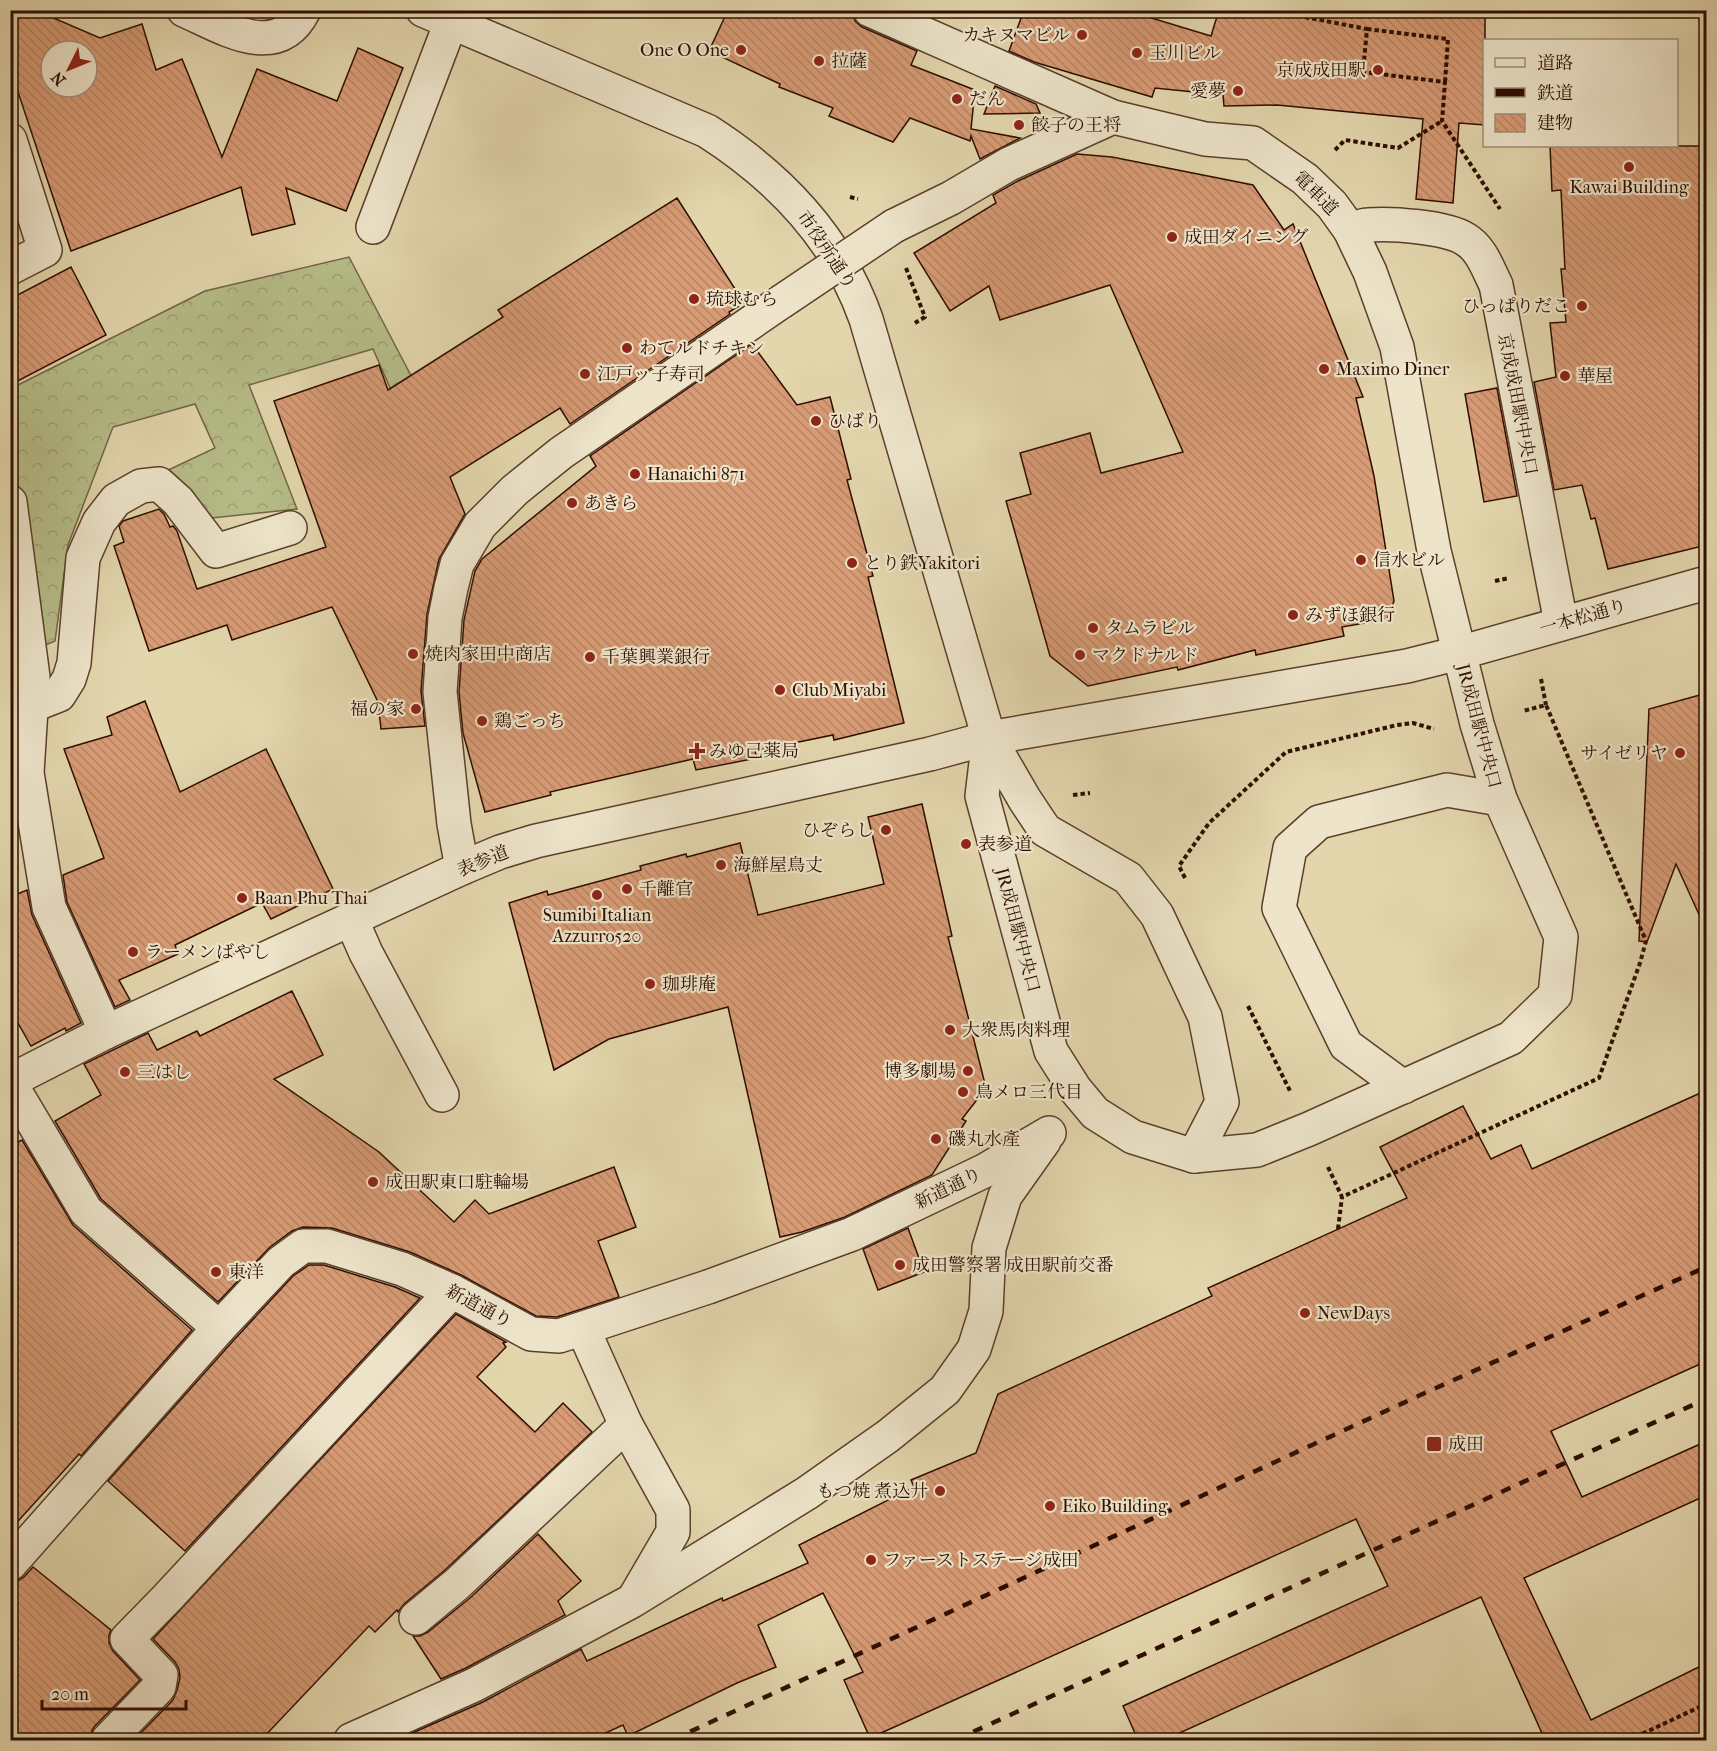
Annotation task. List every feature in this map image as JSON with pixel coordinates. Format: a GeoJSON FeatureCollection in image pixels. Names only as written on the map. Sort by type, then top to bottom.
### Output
{"type":"FeatureCollection","features":[{"type":"Feature","properties":{"kind":"street"},"geometry":{"type":"LineString","coordinates":[[184,10],[251,38],[268,39],[286,32],[298,22],[304,10]]}},
{"type":"Feature","properties":{"kind":"street","name":"電車道"},"geometry":{"type":"LineString","coordinates":[[870,10],[1113,117],[1205,139],[1253,143],[1305,179],[1332,205],[1350,230],[1370,272],[1397,347],[1434,551],[1459,653]]}},
{"type":"Feature","properties":{"kind":"street"},"geometry":{"type":"LineString","coordinates":[[373,227],[437,16]]}},
{"type":"Feature","properties":{"kind":"street","name":"市役所通り"},"geometry":{"type":"LineString","coordinates":[[437,16],[707,131],[734,148],[779,186],[823,238],[856,290],[866,319],[989,738]]}},
{"type":"Feature","properties":{"kind":"street"},"geometry":{"type":"LineString","coordinates":[[462,868],[454,824],[440,692],[445,618],[451,588],[458,564],[480,525],[515,490],[561,453],[894,226],[951,198],[1009,164],[1113,117]]}},
{"type":"Feature","properties":{"kind":"street"},"geometry":{"type":"LineString","coordinates":[[10,140],[45,250],[10,268]]}},
{"type":"Feature","properties":{"kind":"street","name":"京成成田駅中央口"},"geometry":{"type":"LineString","coordinates":[[1350,230],[1366,225],[1407,225],[1439,231],[1466,239],[1483,257],[1496,285],[1561,623]]}},
{"type":"Feature","properties":{"kind":"street"},"geometry":{"type":"LineString","coordinates":[[32,706],[59,694],[69,679],[74,663],[83,558],[99,522],[116,500],[141,486],[159,484],[178,501],[216,552],[290,528]]}},
{"type":"Feature","properties":{"kind":"street"},"geometry":{"type":"LineString","coordinates":[[10,502],[33,677],[27,773],[49,907],[106,1032]]}},
{"type":"Feature","properties":{"kind":"street","name":"一本松通り"},"geometry":{"type":"LineString","coordinates":[[989,738],[1407,666],[1707,583]]}},
{"type":"Feature","properties":{"kind":"street","name":"JR成田駅中央口"},"geometry":{"type":"LineString","coordinates":[[989,738],[982,796],[1051,1051],[1075,1089],[1095,1113],[1133,1137],[1194,1156],[1257,1150],[1511,1038],[1555,995],[1562,937],[1500,799],[1477,724],[1459,653]]}},
{"type":"Feature","properties":{"kind":"street"},"geometry":{"type":"LineString","coordinates":[[989,738],[1045,830],[1128,879],[1157,915],[1205,1017],[1222,1102],[1194,1156]]}},
{"type":"Feature","properties":{"kind":"street","name":"表参道"},"geometry":{"type":"LineString","coordinates":[[10,1082],[106,1032],[500,852],[536,841],[930,754],[989,738]]}},
{"type":"Feature","properties":{"kind":"street","name":"JR成田駅中央口"},"geometry":{"type":"LineString","coordinates":[[1403,1087],[1346,1045],[1279,908],[1290,848],[1319,822],[1447,790],[1500,799]]}},
{"type":"Feature","properties":{"kind":"street"},"geometry":{"type":"LineString","coordinates":[[351,919],[366,953],[442,1095]]}},
{"type":"Feature","properties":{"kind":"street"},"geometry":{"type":"LineString","coordinates":[[10,1082],[86,1211],[219,1328]]}},
{"type":"Feature","properties":{"kind":"street"},"geometry":{"type":"LineString","coordinates":[[351,1740],[474,1685],[632,1601],[807,1493],[888,1436],[945,1390],[974,1349],[986,1311],[989,1248],[1005,1196],[1049,1133],[1087,1103]]}},
{"type":"Feature","properties":{"kind":"street","name":"新道通り"},"geometry":{"type":"LineString","coordinates":[[10,1564],[219,1328],[281,1262],[303,1246],[327,1246],[402,1269],[452,1291],[531,1334],[559,1336],[737,1277],[852,1234],[984,1171],[1049,1133]]}},
{"type":"Feature","properties":{"kind":"street"},"geometry":{"type":"LineString","coordinates":[[108,1740],[159,1687],[161,1675],[127,1639],[452,1291]]}},
{"type":"Feature","properties":{"kind":"street"},"geometry":{"type":"LineString","coordinates":[[583,1329],[626,1425],[673,1510],[673,1532],[632,1601]]}},
{"type":"Feature","properties":{"kind":"street"},"geometry":{"type":"LineString","coordinates":[[416,1618],[458,1584],[626,1425]]}},
{"type":"Feature","properties":{"kind":"path"},"geometry":{"type":"LineString","coordinates":[[1268,10],[1367,29],[1448,39],[1442,121],[1398,148],[1345,140]]}},
{"type":"Feature","properties":{"kind":"path"},"geometry":{"type":"LineString","coordinates":[[1367,29],[1363,72],[1445,82]]}},
{"type":"Feature","properties":{"kind":"path"},"geometry":{"type":"LineString","coordinates":[[915,323],[925,317]]}},
{"type":"Feature","properties":{"kind":"path"},"geometry":{"type":"LineString","coordinates":[[1541,679],[1546,705]]}},
{"type":"Feature","properties":{"kind":"path"},"geometry":{"type":"LineString","coordinates":[[1338,1229],[1342,1197]]}},
{"type":"Feature","properties":{"kind":"path"},"geometry":{"type":"LineString","coordinates":[[1629,1740],[1707,1704]]}},
{"type":"Feature","properties":{"kind":"green space"},"geometry":{"type":"Polygon","coordinates":[[[349,257],[441,433],[413,440],[373,349],[249,385],[297,509],[212,518],[162,473],[215,448],[195,404],[113,427],[68,545],[55,641],[41,647],[11,440],[10,389],[205,291],[349,257]]]}},
{"type":"Feature","properties":{"kind":"building"},"geometry":{"type":"Polygon","coordinates":[[[14,10],[35,10],[100,38],[142,24],[156,70],[182,59],[222,157],[257,69],[337,101],[358,48],[403,68],[346,211],[286,188],[295,224],[252,235],[241,187],[71,251],[10,68],[10,27],[14,10]]]}},
{"type":"Feature","properties":{"kind":"building"},"geometry":{"type":"Polygon","coordinates":[[[728,10],[852,10],[855,21],[862,27],[917,51],[911,65],[975,90],[971,129],[1020,138],[980,159],[971,136],[970,141],[910,118],[893,142],[829,116],[833,108],[779,87],[780,84],[709,51],[728,10]]]}},
{"type":"Feature","properties":{"kind":"building"},"geometry":{"type":"Polygon","coordinates":[[[1024,10],[1125,10],[1211,36],[1219,10],[1485,10],[1483,125],[1459,123],[1453,203],[1416,199],[1423,119],[1277,105],[1224,106],[1223,95],[1155,88],[1152,97],[1034,62],[1009,51],[1024,10]]]}},
{"type":"Feature","properties":{"kind":"building"},"geometry":{"type":"Polygon","coordinates":[[[995,86],[1036,104],[1040,113],[984,114],[995,86]]]}},
{"type":"Feature","properties":{"kind":"building"},"geometry":{"type":"Polygon","coordinates":[[[1707,146],[1707,545],[1608,569],[1595,518],[1591,519],[1582,485],[1554,490],[1534,382],[1556,377],[1550,323],[1566,322],[1561,269],[1565,269],[1561,190],[1552,191],[1550,147],[1707,146]]]}},
{"type":"Feature","properties":{"kind":"building"},"geometry":{"type":"Polygon","coordinates":[[[1077,154],[1112,157],[1253,185],[1284,230],[1293,224],[1363,397],[1356,398],[1374,476],[1394,601],[1387,619],[1342,627],[1344,636],[1256,655],[1255,650],[1178,670],[1177,667],[1088,686],[1050,656],[1006,501],[1031,494],[1020,453],[1090,433],[1101,473],[1183,452],[1110,285],[1000,320],[989,286],[950,311],[914,253],[996,203],[993,195],[1077,154]]]}},
{"type":"Feature","properties":{"kind":"building"},"geometry":{"type":"Polygon","coordinates":[[[677,198],[744,303],[570,424],[560,408],[450,477],[465,514],[439,559],[427,614],[421,691],[425,726],[381,729],[378,702],[332,607],[232,640],[227,625],[149,651],[114,546],[124,542],[119,526],[123,521],[159,509],[170,527],[173,526],[177,531],[197,589],[326,547],[274,401],[379,365],[388,390],[503,317],[498,310],[677,198]]]}},
{"type":"Feature","properties":{"kind":"building"},"geometry":{"type":"Polygon","coordinates":[[[71,267],[106,335],[10,385],[10,299],[71,267]]]}},
{"type":"Feature","properties":{"kind":"building"},"geometry":{"type":"Polygon","coordinates":[[[752,344],[797,405],[830,397],[851,479],[847,480],[873,576],[868,577],[904,723],[834,740],[833,735],[755,751],[757,758],[696,770],[693,759],[550,792],[551,795],[485,812],[463,733],[459,692],[464,620],[475,571],[482,559],[596,466],[590,456],[752,344]]]}},
{"type":"Feature","properties":{"kind":"building"},"geometry":{"type":"Polygon","coordinates":[[[1497,388],[1517,496],[1484,502],[1465,394],[1497,388]]]}},
{"type":"Feature","properties":{"kind":"building"},"geometry":{"type":"Polygon","coordinates":[[[1707,693],[1707,932],[1676,864],[1647,942],[1639,941],[1649,709],[1707,693]]]}},
{"type":"Feature","properties":{"kind":"building"},"geometry":{"type":"Polygon","coordinates":[[[145,701],[180,792],[266,749],[333,889],[271,919],[262,903],[175,945],[178,954],[119,980],[130,1000],[115,1007],[67,902],[63,875],[104,858],[64,749],[112,735],[107,717],[145,701]]]}},
{"type":"Feature","properties":{"kind":"building"},"geometry":{"type":"Polygon","coordinates":[[[922,804],[952,936],[948,937],[986,1088],[962,1119],[966,1121],[932,1175],[845,1217],[780,1237],[728,1007],[609,1039],[554,1070],[509,903],[547,891],[548,895],[641,870],[640,866],[686,854],[687,857],[740,843],[758,915],[884,884],[868,817],[922,804]]]}},
{"type":"Feature","properties":{"kind":"building"},"geometry":{"type":"Polygon","coordinates":[[[27,890],[32,915],[81,1023],[66,1031],[65,1028],[31,1046],[10,1009],[10,897],[27,890]]]}},
{"type":"Feature","properties":{"kind":"building"},"geometry":{"type":"Polygon","coordinates":[[[292,991],[323,1055],[274,1079],[379,1152],[454,1222],[475,1200],[489,1214],[614,1167],[636,1227],[598,1241],[619,1297],[557,1317],[536,1316],[461,1275],[410,1252],[332,1228],[303,1227],[292,1231],[270,1247],[218,1302],[101,1199],[55,1121],[101,1095],[84,1064],[148,1033],[157,1050],[197,1031],[200,1036],[292,991]]]}},
{"type":"Feature","properties":{"kind":"building"},"geometry":{"type":"Polygon","coordinates":[[[1707,1090],[1707,1361],[1551,1431],[1582,1497],[1707,1441],[1707,1495],[1524,1578],[1591,1720],[1707,1663],[1707,1740],[1545,1740],[1481,1597],[1164,1740],[1138,1740],[1123,1706],[1388,1586],[1356,1519],[870,1738],[844,1680],[863,1672],[823,1593],[758,1625],[776,1667],[737,1683],[628,1736],[623,1725],[590,1740],[396,1740],[483,1702],[581,1649],[587,1661],[722,1598],[723,1601],[808,1563],[799,1545],[914,1487],[911,1480],[976,1453],[998,1394],[1212,1296],[1208,1288],[1407,1198],[1380,1147],[1463,1106],[1491,1159],[1521,1145],[1532,1169],[1707,1090]]]}},
{"type":"Feature","properties":{"kind":"building"},"geometry":{"type":"Polygon","coordinates":[[[22,1140],[73,1225],[192,1330],[81,1456],[79,1454],[10,1530],[10,1146],[22,1140]]]}},
{"type":"Feature","properties":{"kind":"building"},"geometry":{"type":"Polygon","coordinates":[[[908,1228],[924,1272],[878,1290],[863,1249],[908,1228]]]}},
{"type":"Feature","properties":{"kind":"building"},"geometry":{"type":"Polygon","coordinates":[[[309,1265],[324,1265],[395,1287],[420,1298],[185,1551],[108,1481],[293,1276],[309,1265]]]}},
{"type":"Feature","properties":{"kind":"building"},"geometry":{"type":"Polygon","coordinates":[[[456,1314],[506,1342],[503,1343],[506,1347],[477,1377],[535,1432],[563,1403],[592,1432],[398,1612],[397,1610],[375,1632],[369,1626],[261,1740],[134,1740],[173,1700],[180,1678],[175,1662],[153,1639],[456,1314]]]}},
{"type":"Feature","properties":{"kind":"building"},"geometry":{"type":"Polygon","coordinates":[[[538,1534],[581,1581],[558,1601],[565,1615],[441,1679],[413,1636],[420,1636],[428,1632],[470,1598],[538,1534]]]}},
{"type":"Feature","properties":{"kind":"building"},"geometry":{"type":"Polygon","coordinates":[[[33,1567],[111,1630],[109,1643],[113,1651],[140,1680],[94,1727],[90,1740],[10,1740],[10,1582],[16,1582],[24,1577],[33,1567]]]}},
{"type":"Feature","properties":{"kind":"railway"},"geometry":{"type":"LineString","coordinates":[[672,1740],[1427,1392],[1706,1267]]}},
{"type":"Feature","properties":{"kind":"railway"},"geometry":{"type":"LineString","coordinates":[[955,1740],[1706,1399]]}},
{"type":"Feature","properties":{"kind":"place","name":"カキヌマビル"},"geometry":{"type":"Point","coordinates":[1082,35]}},
{"type":"Feature","properties":{"kind":"place","name":"One O One"},"geometry":{"type":"Point","coordinates":[741,50]}},
{"type":"Feature","properties":{"kind":"place","name":"玉川ビル"},"geometry":{"type":"Point","coordinates":[1137,53]}},
{"type":"Feature","properties":{"kind":"place","name":"拉薩"},"geometry":{"type":"Point","coordinates":[819,61]}},
{"type":"Feature","properties":{"kind":"place","name":"京成成田駅"},"geometry":{"type":"Point","coordinates":[1378,70]}},
{"type":"Feature","properties":{"kind":"place","name":"愛夢"},"geometry":{"type":"Point","coordinates":[1238,91]}},
{"type":"Feature","properties":{"kind":"place","name":"だん"},"geometry":{"type":"Point","coordinates":[957,99]}},
{"type":"Feature","properties":{"kind":"place","name":"餃子の王将"},"geometry":{"type":"Point","coordinates":[1019,125]}},
{"type":"Feature","properties":{"kind":"place","name":"Kawai Building"},"geometry":{"type":"Point","coordinates":[1629,167]}},
{"type":"Feature","properties":{"kind":"place","name":"成田ダイニング"},"geometry":{"type":"Point","coordinates":[1172,237]}},
{"type":"Feature","properties":{"kind":"place","name":"琉球むら"},"geometry":{"type":"Point","coordinates":[694,299]}},
{"type":"Feature","properties":{"kind":"place","name":"ひっぱりだこ"},"geometry":{"type":"Point","coordinates":[1582,306]}},
{"type":"Feature","properties":{"kind":"place","name":"わてルドチキン"},"geometry":{"type":"Point","coordinates":[627,348]}},
{"type":"Feature","properties":{"kind":"place","name":"Maximo Diner"},"geometry":{"type":"Point","coordinates":[1324,369]}},
{"type":"Feature","properties":{"kind":"place","name":"江戸ッ子寿司"},"geometry":{"type":"Point","coordinates":[585,374]}},
{"type":"Feature","properties":{"kind":"place","name":"華屋"},"geometry":{"type":"Point","coordinates":[1565,376]}},
{"type":"Feature","properties":{"kind":"place","name":"ひばり"},"geometry":{"type":"Point","coordinates":[816,421]}},
{"type":"Feature","properties":{"kind":"place","name":"Hanaichi 871"},"geometry":{"type":"Point","coordinates":[635,474]}},
{"type":"Feature","properties":{"kind":"place","name":"あきら"},"geometry":{"type":"Point","coordinates":[572,503]}},
{"type":"Feature","properties":{"kind":"place","name":"信水ビル"},"geometry":{"type":"Point","coordinates":[1361,560]}},
{"type":"Feature","properties":{"kind":"place","name":"とり鉄Yakitori"},"geometry":{"type":"Point","coordinates":[852,563]}},
{"type":"Feature","properties":{"kind":"place","name":"みずほ銀行"},"geometry":{"type":"Point","coordinates":[1293,615]}},
{"type":"Feature","properties":{"kind":"place","name":"タムラビル"},"geometry":{"type":"Point","coordinates":[1093,628]}},
{"type":"Feature","properties":{"kind":"place","name":"焼肉家田中商店"},"geometry":{"type":"Point","coordinates":[413,654]}},
{"type":"Feature","properties":{"kind":"place","name":"マクドナルド"},"geometry":{"type":"Point","coordinates":[1080,655]}},
{"type":"Feature","properties":{"kind":"place","name":"千葉興業銀行"},"geometry":{"type":"Point","coordinates":[590,657]}},
{"type":"Feature","properties":{"kind":"place","name":"Club Miyabi"},"geometry":{"type":"Point","coordinates":[780,690]}},
{"type":"Feature","properties":{"kind":"place","name":"福の家"},"geometry":{"type":"Point","coordinates":[416,709]}},
{"type":"Feature","properties":{"kind":"place","name":"鶏ごっち"},"geometry":{"type":"Point","coordinates":[482,721]}},
{"type":"Feature","properties":{"kind":"place","name":"みゆ己薬局"},"geometry":{"type":"Point","coordinates":[697,751]}},
{"type":"Feature","properties":{"kind":"place","name":"サイゼリヤ"},"geometry":{"type":"Point","coordinates":[1680,753]}},
{"type":"Feature","properties":{"kind":"place","name":"ひぞらし"},"geometry":{"type":"Point","coordinates":[886,830]}},
{"type":"Feature","properties":{"kind":"place","name":"表参道"},"geometry":{"type":"Point","coordinates":[966,844]}},
{"type":"Feature","properties":{"kind":"place","name":"海鮮屋鳥丈"},"geometry":{"type":"Point","coordinates":[721,865]}},
{"type":"Feature","properties":{"kind":"place","name":"千離官"},"geometry":{"type":"Point","coordinates":[627,889]}},
{"type":"Feature","properties":{"kind":"place","name":"Sumibi Italian Azzurro520"},"geometry":{"type":"Point","coordinates":[597,895]}},
{"type":"Feature","properties":{"kind":"place","name":"Baan Phu Thai"},"geometry":{"type":"Point","coordinates":[242,898]}},
{"type":"Feature","properties":{"kind":"place","name":"ラーメンばやし"},"geometry":{"type":"Point","coordinates":[133,952]}},
{"type":"Feature","properties":{"kind":"place","name":"珈琲庵"},"geometry":{"type":"Point","coordinates":[650,984]}},
{"type":"Feature","properties":{"kind":"place","name":"大衆馬肉料理"},"geometry":{"type":"Point","coordinates":[950,1030]}},
{"type":"Feature","properties":{"kind":"place","name":"博多劇場"},"geometry":{"type":"Point","coordinates":[968,1071]}},
{"type":"Feature","properties":{"kind":"place","name":"三はし"},"geometry":{"type":"Point","coordinates":[125,1072]}},
{"type":"Feature","properties":{"kind":"place","name":"鳥メロ三代目"},"geometry":{"type":"Point","coordinates":[963,1092]}},
{"type":"Feature","properties":{"kind":"place","name":"磯丸水產"},"geometry":{"type":"Point","coordinates":[936,1139]}},
{"type":"Feature","properties":{"kind":"place","name":"成田駅東口駐輪場"},"geometry":{"type":"Point","coordinates":[373,1182]}},
{"type":"Feature","properties":{"kind":"place","name":"成田警察署 成田駅前交番"},"geometry":{"type":"Point","coordinates":[900,1265]}},
{"type":"Feature","properties":{"kind":"place","name":"東洋"},"geometry":{"type":"Point","coordinates":[216,1272]}},
{"type":"Feature","properties":{"kind":"place","name":"NewDays"},"geometry":{"type":"Point","coordinates":[1305,1313]}},
{"type":"Feature","properties":{"kind":"place","name":"成田"},"geometry":{"type":"Point","coordinates":[1434,1444]}},
{"type":"Feature","properties":{"kind":"place","name":"もつ焼 煮込廾"},"geometry":{"type":"Point","coordinates":[940,1491]}},
{"type":"Feature","properties":{"kind":"place","name":"Eiko Building"},"geometry":{"type":"Point","coordinates":[1050,1506]}},
{"type":"Feature","properties":{"kind":"place","name":"ファーストステージ成田"},"geometry":{"type":"Point","coordinates":[871,1560]}}]}
